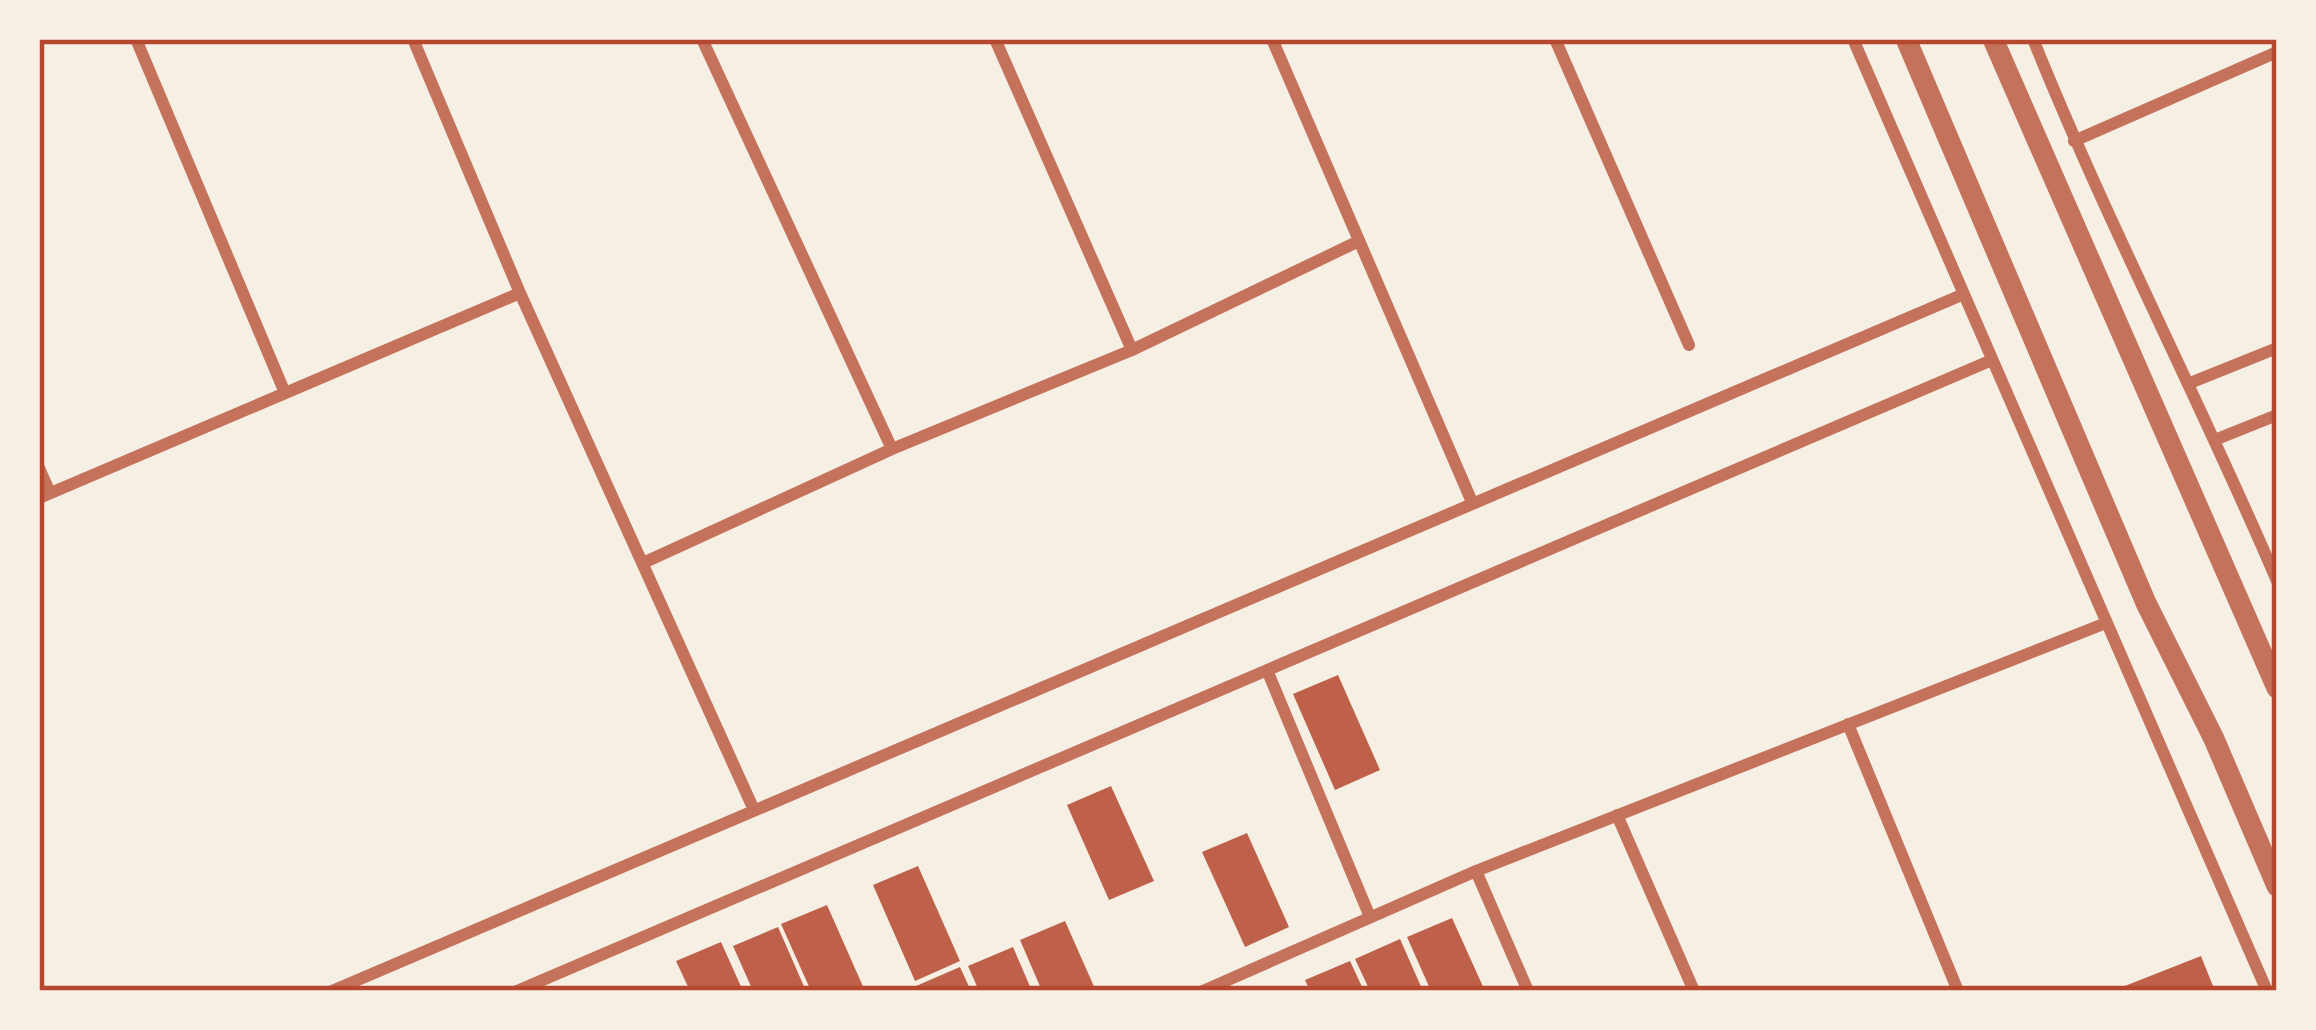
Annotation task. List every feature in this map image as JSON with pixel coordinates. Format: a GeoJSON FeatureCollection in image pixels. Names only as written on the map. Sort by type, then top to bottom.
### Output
{"type":"FeatureCollection","features":[{"type":"Feature","properties":{"kind":"street"},"geometry":{"type":"LineString","coordinates":[[136,39],[285,393]]}},
{"type":"Feature","properties":{"kind":"street"},"geometry":{"type":"LineString","coordinates":[[412,39],[520,293],[754,810]]}},
{"type":"Feature","properties":{"kind":"street"},"geometry":{"type":"LineString","coordinates":[[720,39],[703,42],[892,449]]}},
{"type":"Feature","properties":{"kind":"street"},"geometry":{"type":"LineString","coordinates":[[994,39],[1132,350]]}},
{"type":"Feature","properties":{"kind":"street"},"geometry":{"type":"LineString","coordinates":[[1272,39],[1472,502]]}},
{"type":"Feature","properties":{"kind":"street"},"geometry":{"type":"LineString","coordinates":[[1555,39],[1689,345]]}},
{"type":"Feature","properties":{"kind":"street"},"geometry":{"type":"LineString","coordinates":[[1853,39],[2266,991]]}},
{"type":"Feature","properties":{"kind":"street"},"geometry":{"type":"LineString","coordinates":[[1906,39],[2146,603],[2214,739],[2277,886]]}},
{"type":"Feature","properties":{"kind":"street"},"geometry":{"type":"LineString","coordinates":[[1993,39],[2277,688]]}},
{"type":"Feature","properties":{"kind":"street"},"geometry":{"type":"LineString","coordinates":[[2033,39],[2074,141],[2217,439],[2277,581]]}},
{"type":"Feature","properties":{"kind":"street"},"geometry":{"type":"LineString","coordinates":[[2074,141],[2277,52]]}},
{"type":"Feature","properties":{"kind":"street"},"geometry":{"type":"LineString","coordinates":[[643,563],[892,449],[1132,350],[1359,241]]}},
{"type":"Feature","properties":{"kind":"street"},"geometry":{"type":"LineString","coordinates":[[39,468],[44,495],[520,293]]}},
{"type":"Feature","properties":{"kind":"street"},"geometry":{"type":"LineString","coordinates":[[332,991],[1964,294]]}},
{"type":"Feature","properties":{"kind":"street"},"geometry":{"type":"LineString","coordinates":[[2190,382],[2277,348]]}},
{"type":"Feature","properties":{"kind":"street"},"geometry":{"type":"LineString","coordinates":[[517,991],[1992,360]]}},
{"type":"Feature","properties":{"kind":"street"},"geometry":{"type":"LineString","coordinates":[[2217,439],[2277,415]]}},
{"type":"Feature","properties":{"kind":"street"},"geometry":{"type":"LineString","coordinates":[[1203,991],[1476,871],[2106,622]]}},
{"type":"Feature","properties":{"kind":"street"},"geometry":{"type":"LineString","coordinates":[[1267,670],[1370,917]]}},
{"type":"Feature","properties":{"kind":"street"},"geometry":{"type":"LineString","coordinates":[[1849,724],[1958,991]]}},
{"type":"Feature","properties":{"kind":"street"},"geometry":{"type":"LineString","coordinates":[[1617,815],[1694,991]]}},
{"type":"Feature","properties":{"kind":"street"},"geometry":{"type":"LineString","coordinates":[[1476,871],[1528,991]]}},
{"type":"Feature","properties":{"kind":"building"},"geometry":{"type":"Polygon","coordinates":[[[1338,675],[1380,770],[1335,790],[1293,694],[1338,675]]]}},
{"type":"Feature","properties":{"kind":"building"},"geometry":{"type":"Polygon","coordinates":[[[1111,786],[1154,881],[1109,900],[1067,805],[1111,786]]]}},
{"type":"Feature","properties":{"kind":"building"},"geometry":{"type":"Polygon","coordinates":[[[1247,833],[1289,927],[1245,947],[1202,852],[1247,833]]]}},
{"type":"Feature","properties":{"kind":"building"},"geometry":{"type":"Polygon","coordinates":[[[918,866],[960,961],[915,981],[873,885],[918,866]]]}},
{"type":"Feature","properties":{"kind":"building"},"geometry":{"type":"Polygon","coordinates":[[[827,905],[865,991],[811,991],[781,924],[827,905]]]}},
{"type":"Feature","properties":{"kind":"building"},"geometry":{"type":"Polygon","coordinates":[[[1452,918],[1485,991],[1431,991],[1407,937],[1452,918]]]}},
{"type":"Feature","properties":{"kind":"building"},"geometry":{"type":"Polygon","coordinates":[[[1065,921],[1096,991],[1042,991],[1020,940],[1065,921]]]}},
{"type":"Feature","properties":{"kind":"building"},"geometry":{"type":"Polygon","coordinates":[[[778,927],[806,991],[753,991],[733,946],[778,927]]]}},
{"type":"Feature","properties":{"kind":"building"},"geometry":{"type":"Polygon","coordinates":[[[1400,939],[1423,991],[1370,991],[1355,959],[1400,939]]]}},
{"type":"Feature","properties":{"kind":"building"},"geometry":{"type":"Polygon","coordinates":[[[721,942],[743,991],[690,991],[676,961],[721,942]]]}},
{"type":"Feature","properties":{"kind":"building"},"geometry":{"type":"Polygon","coordinates":[[[1013,947],[1032,991],[979,991],[968,966],[1013,947]]]}},
{"type":"Feature","properties":{"kind":"building"},"geometry":{"type":"Polygon","coordinates":[[[2201,956],[2215,991],[2112,991],[2201,956]]]}},
{"type":"Feature","properties":{"kind":"building"},"geometry":{"type":"Polygon","coordinates":[[[1350,961],[1364,991],[1310,991],[1305,980],[1350,961]]]}},
{"type":"Feature","properties":{"kind":"building"},"geometry":{"type":"Polygon","coordinates":[[[960,967],[971,991],[918,991],[916,986],[960,967]]]}}]}
